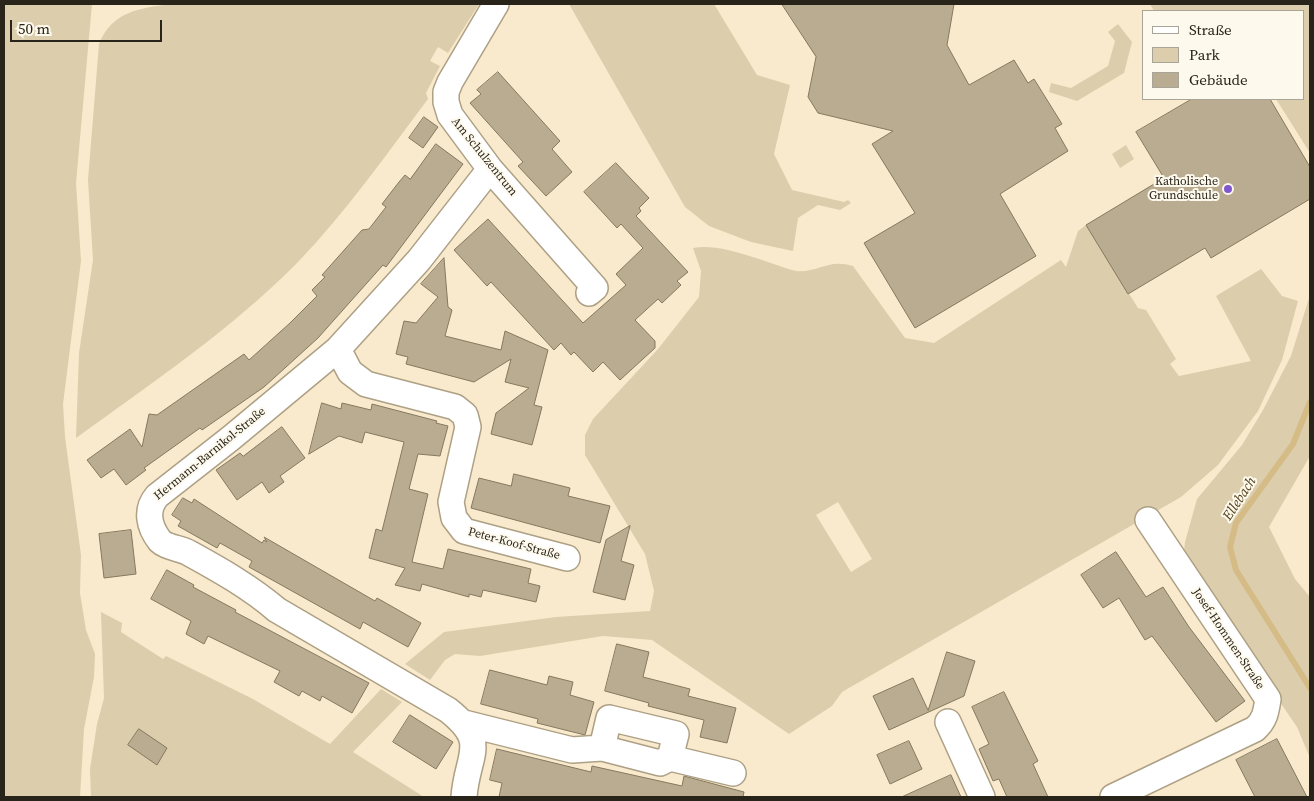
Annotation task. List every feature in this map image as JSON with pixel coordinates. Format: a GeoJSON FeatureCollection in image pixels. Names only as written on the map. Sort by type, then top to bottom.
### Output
{"type":"FeatureCollection","features":[{"type":"Feature","properties":{"kind":"street","name":"Am Schulzentrum"},"geometry":{"type":"LineString","coordinates":[[496,4],[446,92],[446,102],[450,114],[490,168],[595,288],[589,294]]}},
{"type":"Feature","properties":{"kind":"street","name":"Hermann-Barnikol-Straße"},"geometry":{"type":"LineString","coordinates":[[464,797],[474,747],[471,734],[464,723],[448,710],[277,610],[255,592],[186,551],[162,543],[153,530],[149,514],[151,504],[157,496],[231,438],[338,348],[419,260],[490,168]]}},
{"type":"Feature","properties":{"kind":"street","name":"Peter-Koof-Straße"},"geometry":{"type":"LineString","coordinates":[[338,348],[350,372],[366,384],[455,407],[465,415],[468,427],[451,502],[454,518],[464,531],[567,558]]}},
{"type":"Feature","properties":{"kind":"street","name":"Josef-Hommen-Straße"},"geometry":{"type":"LineString","coordinates":[[1114,797],[1255,729],[1264,721],[1268,699],[1148,520]]}},
{"type":"Feature","properties":{"kind":"street"},"geometry":{"type":"LineString","coordinates":[[948,722],[982,797]]}},
{"type":"Feature","properties":{"kind":"street"},"geometry":{"type":"LineString","coordinates":[[464,723],[572,750],[602,748],[660,763],[670,758],[733,773]]}},
{"type":"Feature","properties":{"kind":"green space"},"geometry":{"type":"Polygon","coordinates":[[[4,4],[92,4],[76,183],[81,261],[63,404],[65,437],[81,555],[80,593],[86,630],[95,654],[94,677],[84,729],[80,797],[4,797],[4,4]]]}},
{"type":"Feature","properties":{"kind":"green space"},"geometry":{"type":"Polygon","coordinates":[[[172,4],[479,4],[448,53],[438,47],[430,61],[440,66],[426,93],[428,99],[381,162],[316,243],[273,287],[219,333],[76,438],[79,353],[93,260],[88,180],[99,44],[111,24],[128,13],[149,7],[172,4]]]}},
{"type":"Feature","properties":{"kind":"green space"},"geometry":{"type":"Polygon","coordinates":[[[569,4],[714,4],[757,75],[790,85],[774,154],[792,190],[844,202],[848,200],[851,203],[840,210],[818,205],[798,218],[793,251],[751,242],[709,226],[685,207],[569,4]]]}},
{"type":"Feature","properties":{"kind":"green space"},"geometry":{"type":"Polygon","coordinates":[[[1150,4],[1310,4],[1310,153],[1277,100],[1304,100],[1304,10],[1153,10],[1150,4]]]}},
{"type":"Feature","properties":{"kind":"green space"},"geometry":{"type":"Polygon","coordinates":[[[1118,24],[1132,42],[1124,73],[1077,101],[1049,92],[1051,83],[1071,88],[1108,66],[1115,41],[1108,32],[1118,24]]]}},
{"type":"Feature","properties":{"kind":"green space"},"geometry":{"type":"Polygon","coordinates":[[[1126,145],[1134,159],[1120,168],[1112,154],[1126,145]]]}},
{"type":"Feature","properties":{"kind":"green space"},"geometry":{"type":"Polygon","coordinates":[[[1086,225],[1138,308],[1146,310],[1176,359],[1170,364],[1179,376],[1251,361],[1216,296],[1261,269],[1282,296],[1298,301],[1282,360],[1258,411],[1218,465],[1181,497],[842,692],[832,706],[789,734],[652,640],[603,636],[480,656],[455,654],[445,660],[430,680],[405,664],[444,632],[556,617],[650,611],[654,591],[645,554],[585,455],[585,435],[593,419],[658,349],[699,297],[701,271],[693,248],[717,248],[744,254],[796,271],[811,270],[837,264],[853,266],[905,338],[934,343],[1061,260],[1066,267],[1078,231],[1086,225]],[[838,502],[816,515],[851,572],[872,559],[838,502]]]}},
{"type":"Feature","properties":{"kind":"green space"},"geometry":{"type":"Polygon","coordinates":[[[1310,295],[1310,456],[1269,527],[1295,579],[1310,597],[1310,758],[1297,727],[1183,560],[1185,542],[1197,499],[1242,445],[1263,410],[1291,356],[1310,295]]]}},
{"type":"Feature","properties":{"kind":"green space"},"geometry":{"type":"Polygon","coordinates":[[[101,612],[122,623],[121,632],[163,659],[166,656],[253,699],[330,744],[381,689],[402,702],[353,752],[424,797],[91,797],[90,769],[97,724],[104,698],[101,612]]]}},
{"type":"Feature","properties":{"kind":"building"},"geometry":{"type":"Polygon","coordinates":[[[782,4],[954,4],[947,45],[969,85],[1014,60],[1028,83],[1034,79],[1062,124],[1055,128],[1068,151],[1000,194],[1036,256],[915,328],[864,243],[915,213],[872,144],[893,131],[818,113],[808,97],[816,57],[782,4]]]}},
{"type":"Feature","properties":{"kind":"building"},"geometry":{"type":"Polygon","coordinates":[[[498,72],[560,141],[552,149],[572,172],[546,196],[518,166],[523,162],[470,103],[481,94],[477,90],[498,72]]]}},
{"type":"Feature","properties":{"kind":"building","name":"Katholische Grundschule"},"geometry":{"type":"Polygon","coordinates":[[[1190,100],[1271,100],[1310,167],[1310,199],[1211,258],[1205,248],[1128,294],[1086,225],[1164,178],[1136,132],[1190,100]]]}},
{"type":"Feature","properties":{"kind":"building"},"geometry":{"type":"Polygon","coordinates":[[[424,117],[438,127],[423,148],[409,138],[424,117]]]}},
{"type":"Feature","properties":{"kind":"building"},"geometry":{"type":"Polygon","coordinates":[[[436,144],[463,164],[386,267],[383,265],[318,338],[264,387],[202,430],[200,428],[144,468],[146,470],[126,485],[114,469],[101,478],[87,460],[130,429],[142,447],[149,414],[157,415],[244,354],[249,360],[290,323],[317,296],[312,290],[325,277],[322,275],[362,230],[369,229],[386,207],[382,204],[399,182],[405,175],[410,179],[436,144]]]}},
{"type":"Feature","properties":{"kind":"building"},"geometry":{"type":"Polygon","coordinates":[[[616,163],[649,198],[639,208],[641,211],[636,216],[688,272],[677,281],[681,285],[662,303],[658,299],[635,320],[655,341],[655,348],[620,380],[603,362],[593,372],[574,352],[571,355],[561,343],[554,350],[491,282],[487,286],[454,250],[488,219],[583,323],[626,285],[616,274],[643,248],[621,224],[617,228],[584,192],[616,163]]]}},
{"type":"Feature","properties":{"kind":"building"},"geometry":{"type":"Polygon","coordinates":[[[444,258],[448,307],[452,310],[445,336],[501,350],[505,331],[548,350],[534,405],[542,407],[532,445],[491,434],[496,413],[529,388],[505,382],[511,359],[474,382],[406,364],[408,357],[396,354],[404,321],[416,323],[438,297],[421,284],[444,258]]]}},
{"type":"Feature","properties":{"kind":"building"},"geometry":{"type":"Polygon","coordinates":[[[322,403],[341,409],[342,403],[371,410],[372,404],[437,421],[436,423],[448,426],[440,456],[418,454],[409,489],[428,494],[412,562],[443,569],[448,549],[531,569],[528,583],[540,586],[536,602],[483,590],[481,597],[469,594],[469,597],[422,584],[420,591],[395,585],[405,568],[369,558],[376,529],[382,531],[404,442],[365,432],[362,443],[339,436],[309,454],[322,403]]]}},
{"type":"Feature","properties":{"kind":"building"},"geometry":{"type":"Polygon","coordinates":[[[282,427],[305,458],[280,476],[284,482],[269,493],[262,482],[237,500],[216,470],[240,453],[243,456],[282,427]]]}},
{"type":"Feature","properties":{"kind":"building"},"geometry":{"type":"Polygon","coordinates":[[[514,474],[570,488],[568,496],[610,506],[600,543],[471,508],[479,478],[511,486],[514,474]]]}},
{"type":"Feature","properties":{"kind":"building"},"geometry":{"type":"Polygon","coordinates":[[[183,498],[192,503],[194,499],[262,543],[264,540],[267,542],[264,537],[375,601],[377,598],[421,623],[408,647],[363,622],[360,629],[249,567],[252,561],[220,543],[217,548],[178,526],[181,521],[172,515],[183,498]]]}},
{"type":"Feature","properties":{"kind":"building"},"geometry":{"type":"Polygon","coordinates":[[[630,526],[621,561],[634,565],[625,600],[593,592],[606,540],[630,526]]]}},
{"type":"Feature","properties":{"kind":"building"},"geometry":{"type":"Polygon","coordinates":[[[131,530],[136,574],[104,578],[99,534],[131,530]]]}},
{"type":"Feature","properties":{"kind":"building"},"geometry":{"type":"Polygon","coordinates":[[[1116,552],[1146,597],[1163,587],[1189,627],[1245,701],[1216,722],[1152,636],[1145,640],[1119,598],[1103,608],[1081,575],[1116,552]]]}},
{"type":"Feature","properties":{"kind":"building"},"geometry":{"type":"Polygon","coordinates":[[[167,570],[194,585],[193,587],[236,610],[235,612],[369,683],[352,713],[322,696],[320,701],[302,691],[299,696],[274,682],[280,671],[208,636],[204,644],[186,634],[191,621],[151,599],[167,570]]]}},
{"type":"Feature","properties":{"kind":"building"},"geometry":{"type":"Polygon","coordinates":[[[617,644],[649,652],[643,677],[690,689],[688,696],[736,708],[727,743],[700,737],[704,720],[648,706],[649,703],[605,691],[617,644]]]}},
{"type":"Feature","properties":{"kind":"building"},"geometry":{"type":"Polygon","coordinates":[[[947,652],[975,661],[964,696],[889,730],[873,696],[913,678],[928,710],[947,652]]]}},
{"type":"Feature","properties":{"kind":"building"},"geometry":{"type":"Polygon","coordinates":[[[490,670],[547,685],[549,676],[573,682],[570,695],[594,702],[585,735],[537,723],[538,719],[481,704],[490,670]]]}},
{"type":"Feature","properties":{"kind":"building"},"geometry":{"type":"Polygon","coordinates":[[[1004,692],[1038,761],[1033,764],[1048,797],[1007,797],[999,779],[993,781],[979,749],[989,744],[972,707],[1004,692]]]}},
{"type":"Feature","properties":{"kind":"building"},"geometry":{"type":"Polygon","coordinates":[[[410,715],[453,742],[436,769],[393,742],[410,715]]]}},
{"type":"Feature","properties":{"kind":"building"},"geometry":{"type":"Polygon","coordinates":[[[139,729],[167,748],[157,765],[128,745],[139,729]]]}},
{"type":"Feature","properties":{"kind":"building"},"geometry":{"type":"Polygon","coordinates":[[[1277,739],[1307,797],[1255,797],[1236,760],[1277,739]]]}},
{"type":"Feature","properties":{"kind":"building"},"geometry":{"type":"Polygon","coordinates":[[[909,741],[922,769],[890,784],[877,755],[909,741]]]}},
{"type":"Feature","properties":{"kind":"building"},"geometry":{"type":"Polygon","coordinates":[[[497,749],[591,772],[592,766],[682,786],[684,776],[744,792],[743,797],[499,797],[502,783],[490,780],[497,749]]]}},
{"type":"Feature","properties":{"kind":"building"},"geometry":{"type":"Polygon","coordinates":[[[951,775],[961,797],[902,797],[951,775]]]}},
{"type":"Feature","properties":{"kind":"waterway","name":"Ellebach"},"geometry":{"type":"LineString","coordinates":[[1310,402],[1293,444],[1236,523],[1230,547],[1236,570],[1310,688]]}},
{"type":"Feature","properties":{"kind":"place","name":"Katholische Grundschule"},"geometry":{"type":"Point","coordinates":[1228,189]}}]}
